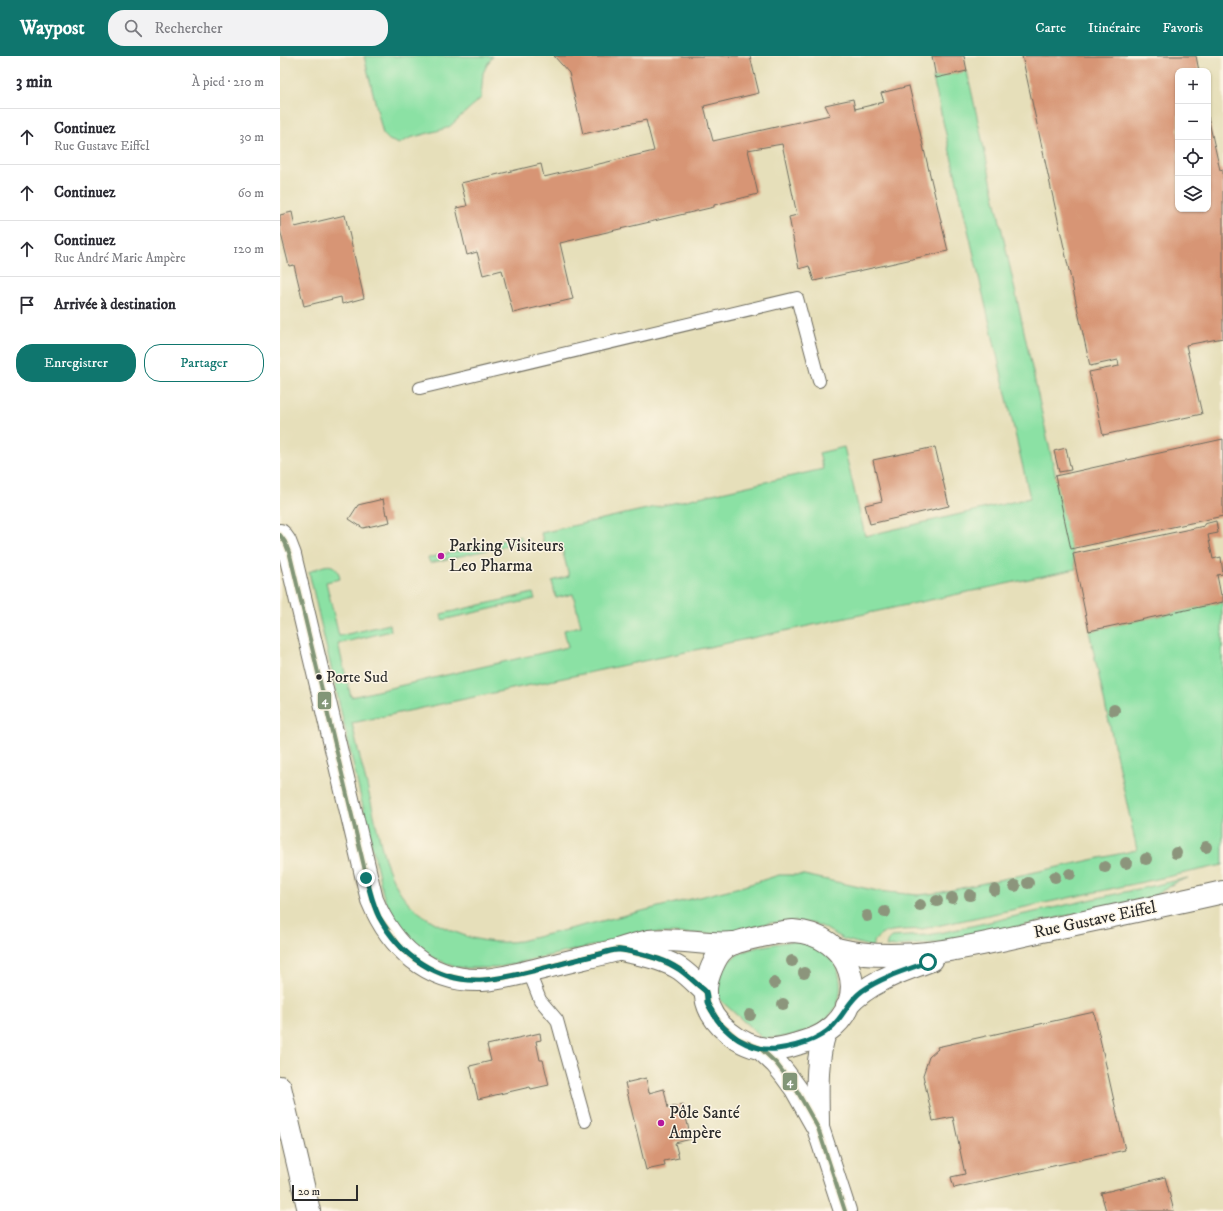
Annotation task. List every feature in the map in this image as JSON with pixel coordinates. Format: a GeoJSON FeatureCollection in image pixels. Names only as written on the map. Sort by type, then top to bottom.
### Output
{"type":"FeatureCollection","features":[{"type":"Feature","properties":{"kind":"street"},"geometry":{"type":"LineString","coordinates":[[280,535],[285,542],[290,555],[372,900],[379,917],[402,949],[414,959],[445,975],[461,979],[481,980],[503,978],[650,941],[662,940],[718,944],[734,943],[780,932],[799,931],[807,932],[822,939],[836,949],[846,962],[850,973],[851,993],[847,1006],[834,1026],[825,1033],[809,1041],[776,1049],[760,1048]]}},
{"type":"Feature","properties":{"kind":"street","name":"Rue Gustave Eiffel"},"geometry":{"type":"LineString","coordinates":[[836,949],[864,955],[902,955],[967,948],[1223,892]]}},
{"type":"Feature","properties":{"kind":"street"},"geometry":{"type":"LineString","coordinates":[[734,943],[721,951],[715,961],[709,975],[706,992],[708,1003],[721,1024],[737,1038],[760,1048],[776,1063],[796,1090],[818,1128],[845,1211]]}},
{"type":"Feature","properties":{"kind":"street","name":"Rue Gustave Eiffel"},"geometry":{"type":"LineString","coordinates":[[847,1006],[859,994],[878,982],[906,969],[967,948]]}},
{"type":"Feature","properties":{"kind":"street"},"geometry":{"type":"LineString","coordinates":[[618,949],[659,959],[689,976],[706,992]]}},
{"type":"Feature","properties":{"kind":"street"},"geometry":{"type":"LineString","coordinates":[[818,1128],[818,1066],[821,1046],[825,1033]]}},
{"type":"Feature","properties":{"kind":"street"},"geometry":{"type":"LineString","coordinates":[[280,1087],[309,1211]]}},
{"type":"Feature","properties":{"kind":"lane"},"geometry":{"type":"LineString","coordinates":[[420,388],[797,298],[819,381]]}},
{"type":"Feature","properties":{"kind":"lane"},"geometry":{"type":"LineString","coordinates":[[529,972],[540,1000],[557,1020],[585,1121]]}},
{"type":"Feature","properties":{"kind":"green space"},"geometry":{"type":"Polygon","coordinates":[[[364,56],[493,56],[483,73],[481,98],[449,127],[410,138],[399,144],[389,140],[383,134],[364,56]]]}},
{"type":"Feature","properties":{"kind":"green space"},"geometry":{"type":"Polygon","coordinates":[[[967,71],[1076,569],[352,723],[381,845],[387,864],[403,896],[416,909],[433,921],[471,938],[503,942],[520,941],[744,886],[779,875],[804,875],[878,891],[918,895],[938,893],[1137,850],[1089,631],[1222,602],[1223,865],[922,929],[893,931],[880,936],[875,940],[872,947],[843,939],[815,924],[794,921],[770,923],[727,934],[649,933],[496,968],[465,968],[452,966],[428,955],[406,936],[391,915],[383,894],[309,572],[328,565],[335,568],[338,572],[340,579],[326,582],[339,636],[390,624],[391,631],[338,644],[351,697],[568,647],[564,630],[581,626],[573,594],[556,598],[552,581],[569,576],[561,545],[545,549],[541,533],[823,469],[819,453],[844,447],[865,536],[1030,498],[933,78],[967,71]]]}},
{"type":"Feature","properties":{"kind":"green space"},"geometry":{"type":"Polygon","coordinates":[[[521,536],[522,542],[430,563],[428,558],[521,536]]]}},
{"type":"Feature","properties":{"kind":"green space"},"geometry":{"type":"Polygon","coordinates":[[[533,593],[535,599],[442,620],[441,614],[533,593]]]}},
{"type":"Feature","properties":{"kind":"green space"},"geometry":{"type":"Polygon","coordinates":[[[1188,878],[1177,882],[1152,897],[948,942],[886,947],[888,940],[891,937],[928,935],[949,931],[1188,878]]]}},
{"type":"Feature","properties":{"kind":"green space"},"geometry":{"type":"Polygon","coordinates":[[[796,940],[812,944],[835,964],[840,978],[840,992],[837,1004],[830,1015],[816,1026],[808,1030],[790,1036],[762,1038],[717,997],[719,980],[724,968],[732,959],[742,952],[754,948],[796,940]]]}},
{"type":"Feature","properties":{"kind":"building"},"geometry":{"type":"Polygon","coordinates":[[[554,56],[750,56],[759,93],[704,106],[713,141],[830,115],[825,105],[853,99],[855,109],[884,102],[881,93],[909,86],[948,251],[814,281],[809,266],[799,269],[789,217],[797,215],[782,144],[748,150],[758,194],[714,205],[714,207],[560,243],[573,299],[513,313],[502,270],[483,275],[477,252],[467,255],[456,208],[467,206],[461,183],[541,164],[544,177],[654,151],[646,120],[583,134],[569,73],[554,56]]]}},
{"type":"Feature","properties":{"kind":"building"},"geometry":{"type":"Polygon","coordinates":[[[932,56],[964,56],[967,71],[936,78],[932,56]]]}},
{"type":"Feature","properties":{"kind":"building"},"geometry":{"type":"Polygon","coordinates":[[[1022,56],[1196,56],[1198,68],[1175,68],[1175,212],[1211,212],[1211,130],[1220,170],[1223,169],[1223,338],[1186,345],[1202,414],[1103,435],[1089,372],[1119,366],[1118,360],[1090,366],[1022,56]]]}},
{"type":"Feature","properties":{"kind":"building"},"geometry":{"type":"Polygon","coordinates":[[[292,212],[295,227],[345,215],[364,298],[342,304],[341,297],[304,306],[294,265],[289,266],[280,230],[280,215],[292,212]]]}},
{"type":"Feature","properties":{"kind":"building"},"geometry":{"type":"Polygon","coordinates":[[[1223,439],[1223,516],[1071,549],[1055,476],[1223,439]]]}},
{"type":"Feature","properties":{"kind":"building"},"geometry":{"type":"Polygon","coordinates":[[[935,447],[949,506],[870,524],[865,505],[882,501],[873,460],[935,447]]]}},
{"type":"Feature","properties":{"kind":"building"},"geometry":{"type":"Polygon","coordinates":[[[1066,448],[1071,470],[1059,472],[1054,451],[1066,448]]]}},
{"type":"Feature","properties":{"kind":"building"},"geometry":{"type":"Polygon","coordinates":[[[383,499],[386,515],[388,514],[390,522],[363,528],[349,519],[358,505],[383,499]]]}},
{"type":"Feature","properties":{"kind":"building"},"geometry":{"type":"Polygon","coordinates":[[[1216,521],[1218,533],[1208,535],[1213,559],[1221,557],[1223,574],[1217,575],[1221,595],[1223,594],[1223,602],[1089,631],[1073,554],[1204,526],[1204,524],[1216,521]]]}},
{"type":"Feature","properties":{"kind":"building"},"geometry":{"type":"Polygon","coordinates":[[[1094,1012],[1125,1150],[954,1188],[951,1177],[965,1174],[953,1117],[933,1121],[923,1075],[929,1057],[938,1049],[937,1047],[1094,1012]]]}},
{"type":"Feature","properties":{"kind":"building"},"geometry":{"type":"Polygon","coordinates":[[[540,1033],[541,1040],[536,1041],[540,1060],[543,1060],[549,1085],[531,1089],[530,1087],[478,1099],[470,1066],[491,1061],[487,1045],[540,1033]]]}},
{"type":"Feature","properties":{"kind":"building","name":"Pôle Santé Ampère"},"geometry":{"type":"Polygon","coordinates":[[[646,1078],[649,1093],[664,1089],[668,1108],[683,1104],[691,1139],[675,1143],[679,1158],[664,1161],[665,1166],[646,1170],[625,1083],[646,1078]]]}},
{"type":"Feature","properties":{"kind":"building"},"geometry":{"type":"Polygon","coordinates":[[[1165,1177],[1174,1211],[1106,1211],[1101,1193],[1165,1177]]]}},
{"type":"Feature","properties":{"kind":"transit line","name":"4"},"geometry":{"type":"LineString","coordinates":[[280,535],[285,542],[290,555],[372,900],[379,917],[402,949],[414,959],[429,968],[445,975],[461,979],[481,980],[503,978],[618,949],[659,959],[680,969],[706,992],[711,1010],[721,1024],[737,1038],[760,1048],[776,1063],[796,1089],[818,1128],[845,1211]]}},
{"type":"Feature","properties":{"kind":"place","name":"Parking Visiteurs Leo Pharma"},"geometry":{"type":"Point","coordinates":[441,556]}},
{"type":"Feature","properties":{"kind":"place","name":"Porte Sud"},"geometry":{"type":"Point","coordinates":[319,677]}},
{"type":"Feature","properties":{"kind":"place","name":"Pôle Santé Ampère"},"geometry":{"type":"Point","coordinates":[661,1123]}},
{"type":"Feature","properties":{"kind":"route"},"geometry":{"type":"LineString","coordinates":[[366,878],[372,900],[379,917],[402,949],[414,959],[445,975],[461,979],[481,980],[503,978],[618,949],[659,959],[680,969],[706,992],[706,998],[715,1017],[728,1032],[752,1046],[760,1048],[776,1049],[809,1041],[818,1037],[834,1026],[847,1006],[863,991],[888,977],[928,962]]}}]}
